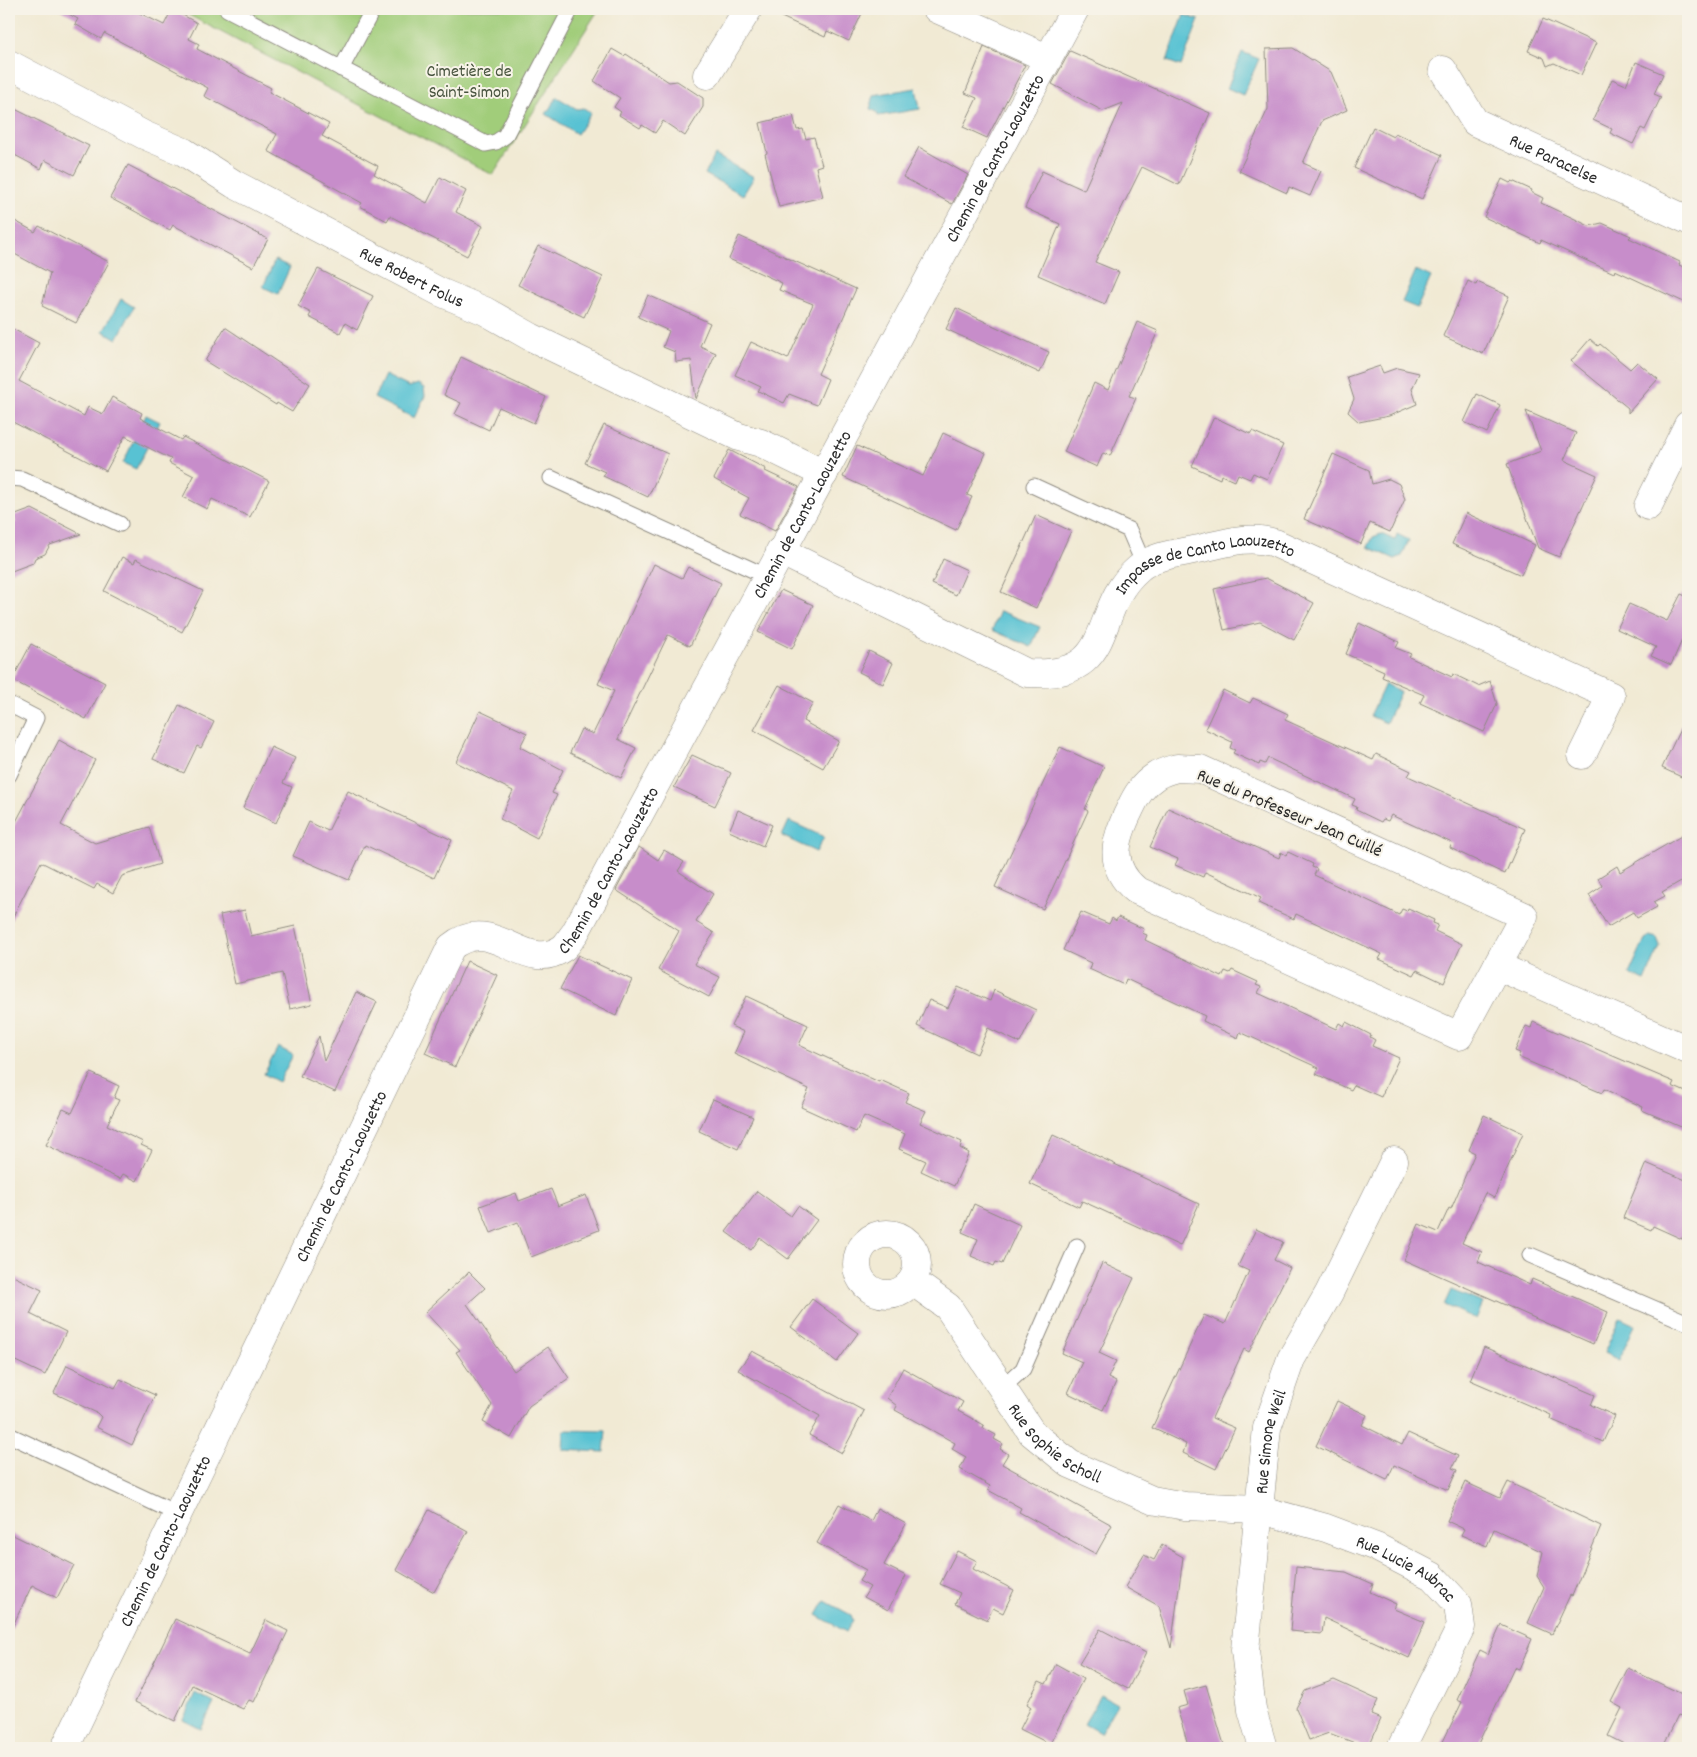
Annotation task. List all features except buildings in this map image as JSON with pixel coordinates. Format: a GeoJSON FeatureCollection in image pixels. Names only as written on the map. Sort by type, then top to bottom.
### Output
{"type":"FeatureCollection","features":[{"type":"Feature","properties":{"kind":"street"},"geometry":{"type":"LineString","coordinates":[[707,75],[748,9]]}},
{"type":"Feature","properties":{"kind":"street"},"geometry":{"type":"LineString","coordinates":[[937,9],[1047,58]]}},
{"type":"Feature","properties":{"kind":"street","name":"Chemin de Canto-Laouzetto"},"geometry":{"type":"LineString","coordinates":[[65,1748],[451,947],[462,938],[475,935],[487,937],[529,954],[547,955],[563,948],[574,933],[1075,9]]}},
{"type":"Feature","properties":{"kind":"street","name":"Rue Robert Folus"},"geometry":{"type":"LineString","coordinates":[[9,64],[144,135],[184,152],[234,184],[440,292],[486,311],[531,337],[739,438],[761,443],[824,474]]}},
{"type":"Feature","properties":{"kind":"street","name":"Rue Paracelse"},"geometry":{"type":"LineString","coordinates":[[1443,70],[1475,122],[1688,220]]}},
{"type":"Feature","properties":{"kind":"street"},"geometry":{"type":"LineString","coordinates":[[1648,506],[1688,425]]}},
{"type":"Feature","properties":{"kind":"street","name":"Impasse de Canto Laouzetto"},"geometry":{"type":"LineString","coordinates":[[780,551],[1027,673],[1052,675],[1075,668],[1091,654],[1126,582],[1144,565],[1157,559],[1242,539],[1260,538],[1611,696],[1582,755]]}},
{"type":"Feature","properties":{"kind":"street","name":"Rue du Professeur Jean Cuillé"},"geometry":{"type":"LineString","coordinates":[[1177,768],[1200,769],[1524,916],[1497,966],[1459,1036],[1136,890],[1122,875],[1116,852],[1119,831],[1139,791],[1156,776],[1177,768]]}},
{"type":"Feature","properties":{"kind":"street"},"geometry":{"type":"LineString","coordinates":[[1497,966],[1688,1050]]}},
{"type":"Feature","properties":{"kind":"street","name":"Rue Simone Weil"},"geometry":{"type":"LineString","coordinates":[[1263,1748],[1252,1710],[1245,1650],[1267,1428],[1291,1359],[1329,1293],[1394,1161]]}},
{"type":"Feature","properties":{"kind":"street","name":"Rue Sophie Scholl"},"geometry":{"type":"LineString","coordinates":[[912,1281],[948,1307],[1032,1433],[1070,1464],[1152,1500],[1185,1506],[1258,1509]]}},
{"type":"Feature","properties":{"kind":"street","name":"Rue Lucie Aubrac"},"geometry":{"type":"LineString","coordinates":[[1258,1509],[1326,1528],[1376,1547],[1432,1576],[1458,1604],[1461,1627],[1401,1748]]}},
{"type":"Feature","properties":{"kind":"lane"},"geometry":{"type":"LineString","coordinates":[[227,9],[486,144],[496,142],[505,136],[571,9]]}},
{"type":"Feature","properties":{"kind":"lane"},"geometry":{"type":"LineString","coordinates":[[341,69],[373,9]]}},
{"type":"Feature","properties":{"kind":"lane"},"geometry":{"type":"LineString","coordinates":[[9,478],[22,479],[120,524]]}},
{"type":"Feature","properties":{"kind":"lane"},"geometry":{"type":"LineString","coordinates":[[551,478],[766,576]]}},
{"type":"Feature","properties":{"kind":"lane"},"geometry":{"type":"LineString","coordinates":[[1034,486],[1129,530],[1144,565]]}},
{"type":"Feature","properties":{"kind":"lane"},"geometry":{"type":"LineString","coordinates":[[9,704],[36,718],[9,775]]}},
{"type":"Feature","properties":{"kind":"lane"},"geometry":{"type":"LineString","coordinates":[[1002,1388],[1023,1369],[1077,1246]]}},
{"type":"Feature","properties":{"kind":"lane"},"geometry":{"type":"LineString","coordinates":[[1530,1255],[1688,1323]]}},
{"type":"Feature","properties":{"kind":"lane"},"geometry":{"type":"LineString","coordinates":[[9,1435],[178,1514]]}},
{"type":"Feature","properties":{"kind":"green space","name":"Cimetière de Saint-Simon"},"geometry":{"type":"Polygon","coordinates":[[[177,9],[599,9],[493,175],[177,9]]]}},
{"type":"Feature","properties":{"kind":"water"},"geometry":{"type":"Polygon","coordinates":[[[1184,15],[1199,20],[1181,66],[1167,61],[1184,15]]]}},
{"type":"Feature","properties":{"kind":"water"},"geometry":{"type":"Polygon","coordinates":[[[1242,52],[1259,59],[1243,95],[1227,88],[1242,52]]]}},
{"type":"Feature","properties":{"kind":"water"},"geometry":{"type":"Polygon","coordinates":[[[916,88],[920,109],[878,116],[877,112],[870,109],[874,95],[916,88]]]}},
{"type":"Feature","properties":{"kind":"water"},"geometry":{"type":"Polygon","coordinates":[[[557,97],[577,109],[584,108],[591,113],[577,134],[546,114],[557,97]]]}},
{"type":"Feature","properties":{"kind":"water"},"geometry":{"type":"Polygon","coordinates":[[[715,155],[754,177],[743,195],[705,174],[715,155]]]}},
{"type":"Feature","properties":{"kind":"water"},"geometry":{"type":"Polygon","coordinates":[[[275,260],[290,267],[278,294],[263,287],[275,260]]]}},
{"type":"Feature","properties":{"kind":"water"},"geometry":{"type":"Polygon","coordinates":[[[1416,270],[1431,277],[1417,308],[1402,302],[1416,270]]]}},
{"type":"Feature","properties":{"kind":"water"},"geometry":{"type":"Polygon","coordinates":[[[121,299],[134,307],[117,339],[103,331],[121,299]]]}},
{"type":"Feature","properties":{"kind":"water"},"geometry":{"type":"Polygon","coordinates":[[[385,375],[409,387],[418,384],[424,388],[425,396],[414,418],[374,398],[385,375]]]}},
{"type":"Feature","properties":{"kind":"water"},"geometry":{"type":"Polygon","coordinates":[[[146,415],[160,422],[136,469],[123,463],[146,415]]]}},
{"type":"Feature","properties":{"kind":"water"},"geometry":{"type":"Polygon","coordinates":[[[1381,534],[1395,540],[1397,534],[1409,540],[1402,556],[1395,559],[1368,547],[1373,537],[1381,534]]]}},
{"type":"Feature","properties":{"kind":"water"},"geometry":{"type":"Polygon","coordinates":[[[1000,611],[1040,627],[1031,647],[992,630],[1000,611]]]}},
{"type":"Feature","properties":{"kind":"water"},"geometry":{"type":"Polygon","coordinates":[[[1385,684],[1400,692],[1386,723],[1370,716],[1385,684]]]}},
{"type":"Feature","properties":{"kind":"water"},"geometry":{"type":"Polygon","coordinates":[[[789,821],[824,837],[816,852],[782,836],[789,821]]]}},
{"type":"Feature","properties":{"kind":"water"},"geometry":{"type":"Polygon","coordinates":[[[1650,936],[1657,938],[1660,946],[1645,981],[1629,974],[1645,939],[1650,936]]]}},
{"type":"Feature","properties":{"kind":"water"},"geometry":{"type":"Polygon","coordinates":[[[278,1047],[293,1055],[279,1082],[264,1074],[278,1047]]]}},
{"type":"Feature","properties":{"kind":"water"},"geometry":{"type":"Polygon","coordinates":[[[1451,1290],[1483,1303],[1476,1319],[1444,1305],[1451,1290]]]}},
{"type":"Feature","properties":{"kind":"water"},"geometry":{"type":"Polygon","coordinates":[[[1620,1318],[1635,1325],[1619,1360],[1604,1353],[1620,1318]]]}},
{"type":"Feature","properties":{"kind":"water"},"geometry":{"type":"Polygon","coordinates":[[[564,1430],[606,1431],[604,1452],[563,1450],[564,1430]]]}},
{"type":"Feature","properties":{"kind":"water"},"geometry":{"type":"Polygon","coordinates":[[[825,1601],[851,1615],[853,1620],[846,1632],[817,1615],[825,1601]]]}},
{"type":"Feature","properties":{"kind":"water"},"geometry":{"type":"Polygon","coordinates":[[[195,1693],[214,1703],[201,1729],[183,1720],[195,1693]]]}},
{"type":"Feature","properties":{"kind":"water"},"geometry":{"type":"Polygon","coordinates":[[[1101,1695],[1117,1704],[1100,1733],[1084,1724],[1101,1695]]]}}]}
